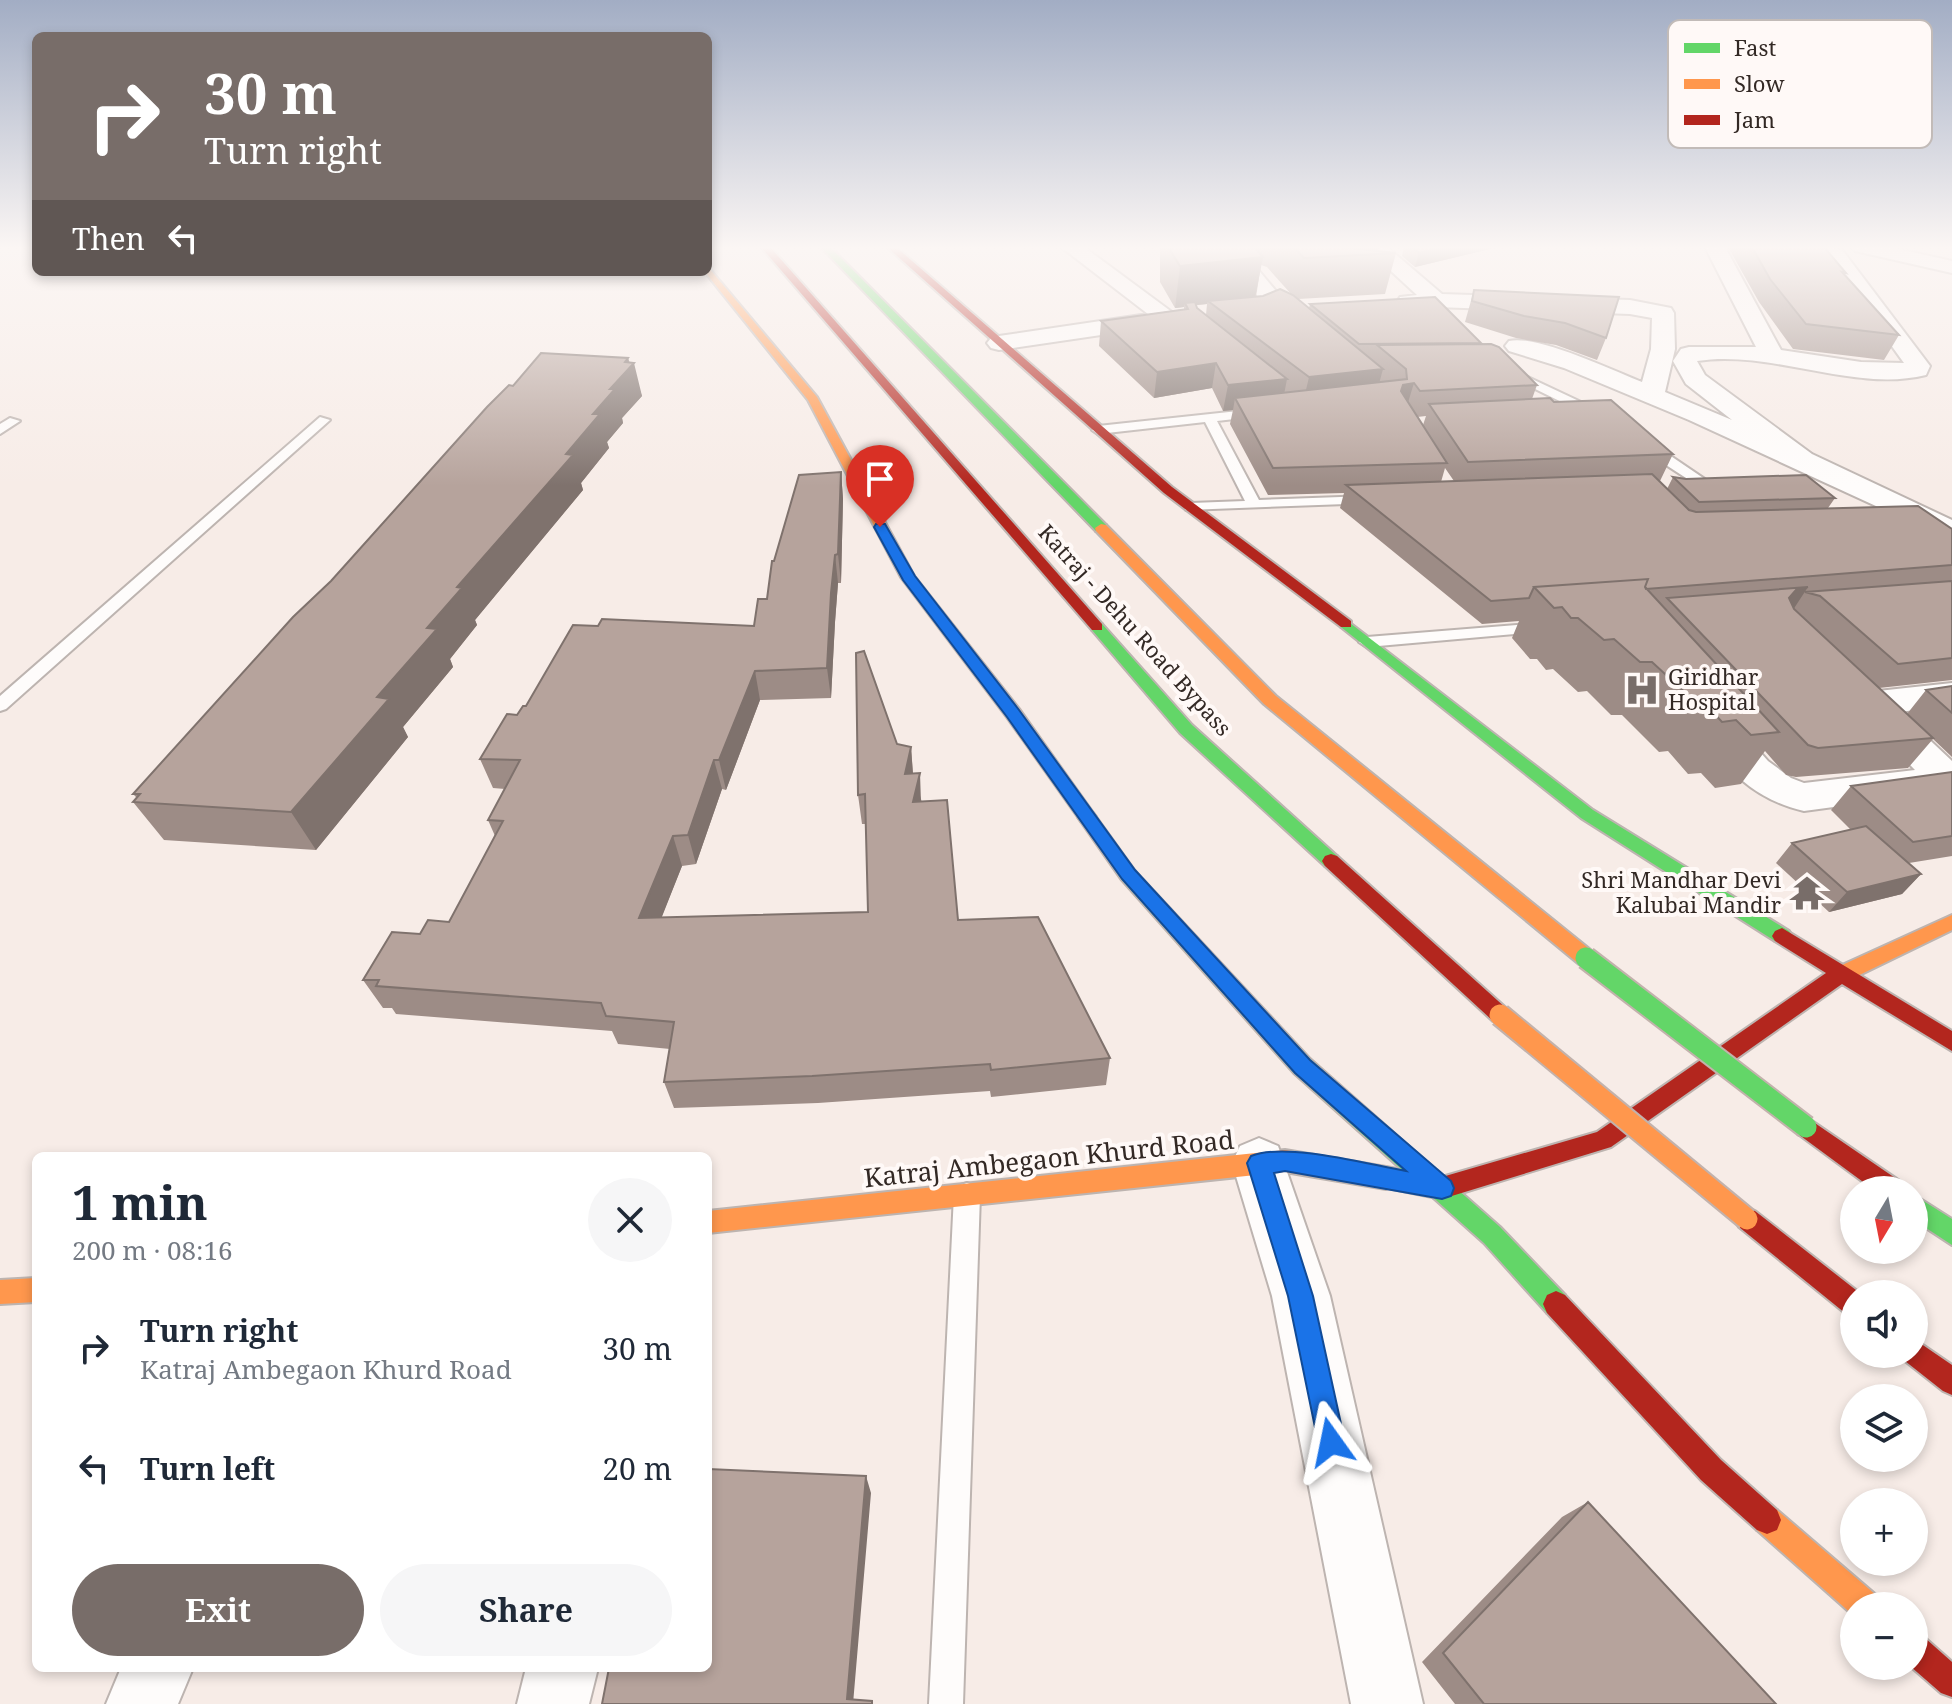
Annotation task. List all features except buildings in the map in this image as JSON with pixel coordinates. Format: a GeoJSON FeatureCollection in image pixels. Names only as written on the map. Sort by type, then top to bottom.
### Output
{"type":"FeatureCollection","features":[{"type":"Feature","properties":{"kind":"main road"},"geometry":{"type":"LineString","coordinates":[[754,327],[813,399],[908,577],[1013,713],[1128,875],[1302,1066],[1492,1235],[1711,1470],[1849,1592]]}},
{"type":"Feature","properties":{"kind":"main road","name":"Katraj - Dehu Road Bypass"},"geometry":{"type":"LineString","coordinates":[[834,327],[1186,729],[1500,1015],[1840,1293]]}},
{"type":"Feature","properties":{"kind":"main road","name":"Katraj - Dehu Road Bypass"},"geometry":{"type":"LineString","coordinates":[[903,327],[1270,700],[1586,958],[1874,1176]]}},
{"type":"Feature","properties":{"kind":"main road"},"geometry":{"type":"LineString","coordinates":[[980,327],[1191,507],[1587,814],[1952,1042]]}},
{"type":"Feature","properties":{"kind":"main road"},"geometry":{"type":"LineString","coordinates":[[1442,1188],[1603,1140],[1842,973],[1952,922]]}},
{"type":"Feature","properties":{"kind":"main road","name":"Katraj Ambegaon Khurd Road"},"geometry":{"type":"LineString","coordinates":[[712,1222],[1285,1161],[1442,1188]]}},
{"type":"Feature","properties":{"kind":"main road"},"geometry":{"type":"LineString","coordinates":[[1928,1216],[1952,1233]]}},
{"type":"Feature","properties":{"kind":"main road"},"geometry":{"type":"LineString","coordinates":[[0,1292],[32,1290]]}},
{"type":"Feature","properties":{"kind":"main road"},"geometry":{"type":"LineString","coordinates":[[1928,1363],[1952,1382]]}},
{"type":"Feature","properties":{"kind":"main road"},"geometry":{"type":"LineString","coordinates":[[1928,1661],[1952,1682]]}},
{"type":"Feature","properties":{"kind":"street"},"geometry":{"type":"LineString","coordinates":[[999,343],[1111,327]]}},
{"type":"Feature","properties":{"kind":"street"},"geometry":{"type":"LineString","coordinates":[[1651,395],[1663,349],[1663,327]]}},
{"type":"Feature","properties":{"kind":"street"},"geometry":{"type":"LineString","coordinates":[[1757,327],[1773,357]]}},
{"type":"Feature","properties":{"kind":"street"},"geometry":{"type":"LineString","coordinates":[[1801,459],[1695,379],[1685,361],[1689,354],[1702,352],[1917,370],[1918,366],[1889,327]]}},
{"type":"Feature","properties":{"kind":"street"},"geometry":{"type":"LineString","coordinates":[[1517,346],[1553,355],[1651,395],[1801,459],[1941,526]]}},
{"type":"Feature","properties":{"kind":"street"},"geometry":{"type":"LineString","coordinates":[[1698,706],[1770,787],[1787,795],[1804,797],[1941,781],[1943,778],[1939,771],[1835,671]]}},
{"type":"Feature","properties":{"kind":"street"},"geometry":{"type":"LineString","coordinates":[[1870,704],[1952,694]]}},
{"type":"Feature","properties":{"kind":"street"},"geometry":{"type":"LineString","coordinates":[[1259,1163],[1301,1296],[1387,1704]]}},
{"type":"Feature","properties":{"kind":"street"},"geometry":{"type":"LineString","coordinates":[[142,1704],[155,1672]]}},
{"type":"Feature","properties":{"kind":"street"},"geometry":{"type":"LineString","coordinates":[[553,1704],[561,1672]]}},
{"type":"Feature","properties":{"kind":"lane"},"geometry":{"type":"LineString","coordinates":[[1499,368],[1609,422]]}},
{"type":"Feature","properties":{"kind":"lane"},"geometry":{"type":"LineString","coordinates":[[1098,430],[1269,412]]}},
{"type":"Feature","properties":{"kind":"lane"},"geometry":{"type":"LineString","coordinates":[[1565,416],[1596,414]]}},
{"type":"Feature","properties":{"kind":"lane"},"geometry":{"type":"LineString","coordinates":[[1209,418],[1254,504]]}},
{"type":"Feature","properties":{"kind":"lane"},"geometry":{"type":"LineString","coordinates":[[0,705],[324,420]]}},
{"type":"Feature","properties":{"kind":"lane"},"geometry":{"type":"LineString","coordinates":[[0,430],[14,421]]}},
{"type":"Feature","properties":{"kind":"lane"},"geometry":{"type":"LineString","coordinates":[[1634,438],[1708,486]]}},
{"type":"Feature","properties":{"kind":"lane"},"geometry":{"type":"LineString","coordinates":[[1817,482],[1848,481]]}},
{"type":"Feature","properties":{"kind":"lane"},"geometry":{"type":"LineString","coordinates":[[1677,488],[1724,486]]}},
{"type":"Feature","properties":{"kind":"lane"},"geometry":{"type":"LineString","coordinates":[[1191,507],[1391,499]]}},
{"type":"Feature","properties":{"kind":"lane"},"geometry":{"type":"LineString","coordinates":[[1900,522],[1941,526]]}},
{"type":"Feature","properties":{"kind":"lane"},"geometry":{"type":"LineString","coordinates":[[1367,642],[1563,626]]}},
{"type":"Feature","properties":{"kind":"lane"},"geometry":{"type":"LineString","coordinates":[[946,1704],[967,1195]]}},
{"type":"Feature","properties":{"kind":"traffic: fast"},"geometry":{"type":"LineString","coordinates":[[903,327],[1101,528]]}},
{"type":"Feature","properties":{"kind":"traffic: fast"},"geometry":{"type":"LineString","coordinates":[[1346,624],[1587,814],[1782,936]]}},
{"type":"Feature","properties":{"kind":"traffic: fast"},"geometry":{"type":"LineString","coordinates":[[1097,627],[1186,729],[1331,861]]}},
{"type":"Feature","properties":{"kind":"traffic: fast"},"geometry":{"type":"LineString","coordinates":[[1087,817],[1128,875],[1302,1066],[1492,1235],[1556,1304]]}},
{"type":"Feature","properties":{"kind":"traffic: fast"},"geometry":{"type":"LineString","coordinates":[[1586,958],[1806,1127]]}},
{"type":"Feature","properties":{"kind":"traffic: fast"},"geometry":{"type":"LineString","coordinates":[[1928,1216],[1952,1233]]}},
{"type":"Feature","properties":{"kind":"traffic: slow"},"geometry":{"type":"LineString","coordinates":[[754,327],[813,399],[908,577],[1013,713],[1087,817]]}},
{"type":"Feature","properties":{"kind":"traffic: slow"},"geometry":{"type":"LineString","coordinates":[[1101,528],[1270,700],[1586,958]]}},
{"type":"Feature","properties":{"kind":"traffic: slow"},"geometry":{"type":"LineString","coordinates":[[1836,977],[1952,922]]}},
{"type":"Feature","properties":{"kind":"traffic: slow"},"geometry":{"type":"LineString","coordinates":[[1500,1015],[1747,1219]]}},
{"type":"Feature","properties":{"kind":"traffic: slow"},"geometry":{"type":"LineString","coordinates":[[712,1222],[1285,1161],[1386,1178]]}},
{"type":"Feature","properties":{"kind":"traffic: slow"},"geometry":{"type":"LineString","coordinates":[[0,1292],[32,1290]]}},
{"type":"Feature","properties":{"kind":"traffic: slow"},"geometry":{"type":"LineString","coordinates":[[1767,1520],[1849,1592]]}},
{"type":"Feature","properties":{"kind":"traffic: jam"},"geometry":{"type":"LineString","coordinates":[[834,327],[1097,627]]}},
{"type":"Feature","properties":{"kind":"traffic: jam"},"geometry":{"type":"LineString","coordinates":[[982,327],[1168,490],[1346,624]]}},
{"type":"Feature","properties":{"kind":"traffic: jam"},"geometry":{"type":"LineString","coordinates":[[1331,861],[1500,1015]]}},
{"type":"Feature","properties":{"kind":"traffic: jam"},"geometry":{"type":"LineString","coordinates":[[1782,936],[1952,1042]]}},
{"type":"Feature","properties":{"kind":"traffic: jam"},"geometry":{"type":"LineString","coordinates":[[1386,1178],[1442,1188],[1603,1140],[1836,977]]}},
{"type":"Feature","properties":{"kind":"traffic: jam"},"geometry":{"type":"LineString","coordinates":[[1806,1127],[1874,1176]]}},
{"type":"Feature","properties":{"kind":"traffic: jam"},"geometry":{"type":"LineString","coordinates":[[1747,1219],[1840,1293]]}},
{"type":"Feature","properties":{"kind":"traffic: jam"},"geometry":{"type":"LineString","coordinates":[[1556,1304],[1711,1470],[1767,1520]]}},
{"type":"Feature","properties":{"kind":"traffic: jam"},"geometry":{"type":"LineString","coordinates":[[1928,1363],[1952,1382]]}},
{"type":"Feature","properties":{"kind":"traffic: jam"},"geometry":{"type":"LineString","coordinates":[[1928,1661],[1952,1682]]}},
{"type":"Feature","properties":{"kind":"place","name":"Giridhar Hospital"},"geometry":{"type":"Point","coordinates":[1642,690]}},
{"type":"Feature","properties":{"kind":"place","name":"Shri Mandhar Devi Kalubai Mandir"},"geometry":{"type":"Point","coordinates":[1807,893]}},
{"type":"Feature","properties":{"kind":"route"},"geometry":{"type":"LineString","coordinates":[[880,527],[908,577],[1013,713],[1128,875],[1302,1066],[1442,1188],[1285,1161],[1259,1163],[1301,1296],[1331,1442]]}}]}
